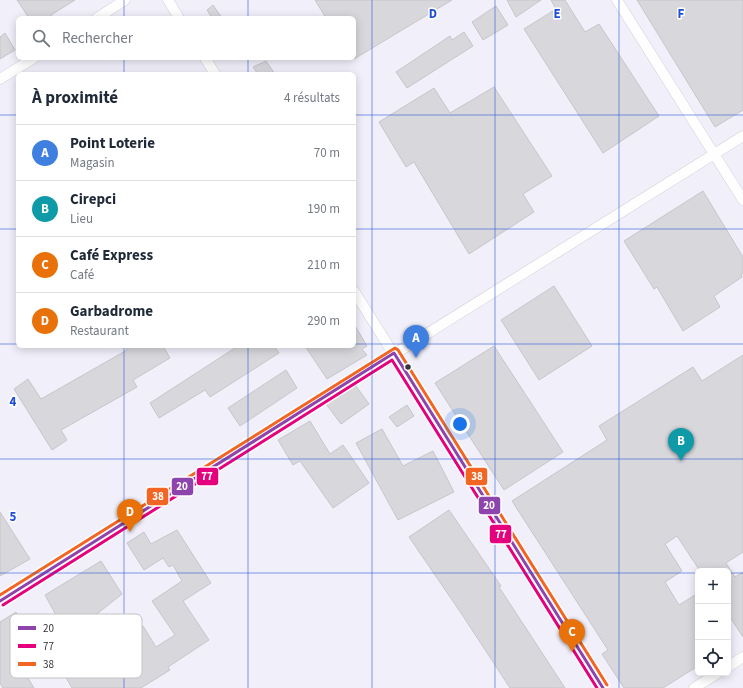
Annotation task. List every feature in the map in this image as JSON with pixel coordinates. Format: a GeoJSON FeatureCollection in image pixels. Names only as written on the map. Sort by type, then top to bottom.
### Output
{"type":"FeatureCollection","features":[{"type":"Feature","properties":{"kind":"street"},"geometry":{"type":"LineString","coordinates":[[100,16],[126,0]]}},
{"type":"Feature","properties":{"kind":"street"},"geometry":{"type":"LineString","coordinates":[[168,0],[179,16]]}},
{"type":"Feature","properties":{"kind":"street"},"geometry":{"type":"LineString","coordinates":[[617,0],[743,200]]}},
{"type":"Feature","properties":{"kind":"street"},"geometry":{"type":"LineString","coordinates":[[0,79],[31,60]]}},
{"type":"Feature","properties":{"kind":"street"},"geometry":{"type":"LineString","coordinates":[[206,60],[214,72]]}},
{"type":"Feature","properties":{"kind":"street"},"geometry":{"type":"LineString","coordinates":[[0,601],[394,353],[743,136]]}},
{"type":"Feature","properties":{"kind":"street"},"geometry":{"type":"LineString","coordinates":[[356,294],[603,688]]}},
{"type":"Feature","properties":{"kind":"street"},"geometry":{"type":"LineString","coordinates":[[731,665],[743,657]]}},
{"type":"Feature","properties":{"kind":"street"},"geometry":{"type":"LineString","coordinates":[[694,688],[713,676]]}},
{"type":"Feature","properties":{"kind":"shaded area"},"geometry":{"type":"Polygon","coordinates":[[[0,0],[743,0],[743,688],[0,688],[0,0]]]}},
{"type":"Feature","properties":{"kind":"building"},"geometry":{"type":"Polygon","coordinates":[[[17,0],[75,0],[51,15],[52,16],[28,16],[17,0]]]}},
{"type":"Feature","properties":{"kind":"building"},"geometry":{"type":"Polygon","coordinates":[[[315,0],[452,0],[356,58],[356,16],[325,16],[315,0]]]}},
{"type":"Feature","properties":{"kind":"building"},"geometry":{"type":"Polygon","coordinates":[[[507,0],[541,0],[516,17],[507,0]]]}},
{"type":"Feature","properties":{"kind":"building"},"geometry":{"type":"Polygon","coordinates":[[[551,0],[565,0],[585,32],[599,24],[659,116],[603,153],[524,29],[556,9],[551,0]]]}},
{"type":"Feature","properties":{"kind":"building"},"geometry":{"type":"Polygon","coordinates":[[[637,0],[743,0],[743,110],[715,127],[637,0]]]}},
{"type":"Feature","properties":{"kind":"building"},"geometry":{"type":"Polygon","coordinates":[[[213,5],[221,16],[211,16],[207,10],[213,5]]]}},
{"type":"Feature","properties":{"kind":"building"},"geometry":{"type":"Polygon","coordinates":[[[496,6],[508,25],[483,40],[472,22],[496,6]]]}},
{"type":"Feature","properties":{"kind":"building"},"geometry":{"type":"Polygon","coordinates":[[[464,32],[473,46],[407,88],[396,72],[450,36],[452,40],[464,32]]]}},
{"type":"Feature","properties":{"kind":"building"},"geometry":{"type":"Polygon","coordinates":[[[5,33],[15,50],[0,59],[0,37],[5,33]]]}},
{"type":"Feature","properties":{"kind":"building"},"geometry":{"type":"Polygon","coordinates":[[[266,61],[274,72],[257,72],[253,67],[266,61]]]}},
{"type":"Feature","properties":{"kind":"building"},"geometry":{"type":"Polygon","coordinates":[[[494,87],[552,176],[523,194],[534,212],[469,254],[414,162],[406,167],[379,122],[434,88],[450,113],[494,87]]]}},
{"type":"Feature","properties":{"kind":"building"},"geometry":{"type":"Polygon","coordinates":[[[703,191],[743,257],[743,273],[741,274],[742,277],[714,296],[720,307],[683,331],[657,287],[654,289],[624,241],[703,191]]]}},
{"type":"Feature","properties":{"kind":"building"},"geometry":{"type":"Polygon","coordinates":[[[554,286],[592,346],[539,380],[501,320],[554,286]]]}},
{"type":"Feature","properties":{"kind":"building"},"geometry":{"type":"Polygon","coordinates":[[[356,327],[367,346],[362,349],[367,355],[327,379],[306,348],[356,348],[356,327]]]}},
{"type":"Feature","properties":{"kind":"building"},"geometry":{"type":"Polygon","coordinates":[[[494,346],[563,452],[504,490],[435,383],[494,346]]]}},
{"type":"Feature","properties":{"kind":"building"},"geometry":{"type":"Polygon","coordinates":[[[126,348],[164,348],[170,358],[133,380],[137,387],[61,430],[67,440],[52,450],[14,389],[28,379],[41,399],[127,350],[126,348]]]}},
{"type":"Feature","properties":{"kind":"building"},"geometry":{"type":"Polygon","coordinates":[[[235,348],[275,348],[279,353],[210,397],[205,390],[159,418],[150,403],[235,348]]]}},
{"type":"Feature","properties":{"kind":"building"},"geometry":{"type":"Polygon","coordinates":[[[743,355],[743,552],[726,563],[729,568],[698,568],[677,536],[665,544],[682,571],[665,582],[679,605],[695,595],[695,668],[663,688],[624,688],[602,654],[608,650],[512,501],[607,440],[599,426],[693,367],[702,381],[743,355]]]}},
{"type":"Feature","properties":{"kind":"building"},"geometry":{"type":"Polygon","coordinates":[[[286,370],[297,388],[240,426],[228,408],[286,370]]]}},
{"type":"Feature","properties":{"kind":"building"},"geometry":{"type":"Polygon","coordinates":[[[356,386],[369,404],[341,424],[326,404],[356,386]]]}},
{"type":"Feature","properties":{"kind":"building"},"geometry":{"type":"Polygon","coordinates":[[[407,405],[414,416],[397,427],[389,417],[407,405]]]}},
{"type":"Feature","properties":{"kind":"building"},"geometry":{"type":"Polygon","coordinates":[[[310,421],[330,454],[343,445],[369,483],[333,508],[300,461],[293,465],[278,440],[310,421]]]}},
{"type":"Feature","properties":{"kind":"building"},"geometry":{"type":"Polygon","coordinates":[[[382,429],[403,466],[433,451],[454,492],[398,520],[356,443],[382,429]]]}},
{"type":"Feature","properties":{"kind":"building"},"geometry":{"type":"Polygon","coordinates":[[[449,510],[501,586],[499,587],[565,688],[510,688],[409,537],[449,510]]]}},
{"type":"Feature","properties":{"kind":"building"},"geometry":{"type":"Polygon","coordinates":[[[0,512],[30,559],[0,576],[0,512]]]}},
{"type":"Feature","properties":{"kind":"building"},"geometry":{"type":"Polygon","coordinates":[[[177,530],[211,583],[183,601],[209,640],[168,667],[170,670],[141,688],[72,688],[66,678],[142,678],[142,627],[156,647],[175,635],[152,601],[182,581],[173,565],[169,567],[163,558],[144,570],[127,543],[144,532],[151,544],[177,530]]]}},
{"type":"Feature","properties":{"kind":"building"},"geometry":{"type":"Polygon","coordinates":[[[101,561],[122,594],[97,614],[55,614],[45,595],[101,561]]]}},
{"type":"Feature","properties":{"kind":"building"},"geometry":{"type":"Polygon","coordinates":[[[731,571],[735,577],[743,572],[743,637],[731,619],[731,571]]]}},
{"type":"Feature","properties":{"kind":"building"},"geometry":{"type":"Polygon","coordinates":[[[10,616],[10,678],[28,678],[34,688],[3,688],[0,683],[0,622],[10,616]]]}},
{"type":"Feature","properties":{"kind":"transit line","name":"38"},"geometry":{"type":"LineString","coordinates":[[0,595],[395,348],[398,350],[607,685]]}},
{"type":"Feature","properties":{"kind":"transit line","name":"20"},"geometry":{"type":"LineString","coordinates":[[0,601],[394,353],[603,688]]}},
{"type":"Feature","properties":{"kind":"transit line","name":"77"},"geometry":{"type":"LineString","coordinates":[[3,605],[392,360],[597,688]]}},
{"type":"Feature","properties":{"kind":"place","name":"Point Loterie"},"geometry":{"type":"Point","coordinates":[416,358]}},
{"type":"Feature","properties":{"kind":"place","name":"Cirepci"},"geometry":{"type":"Point","coordinates":[681,461]}},
{"type":"Feature","properties":{"kind":"place","name":"Garbadrome"},"geometry":{"type":"Point","coordinates":[130,532]}},
{"type":"Feature","properties":{"kind":"place","name":"Café Express"},"geometry":{"type":"Point","coordinates":[572,652]}}]}
